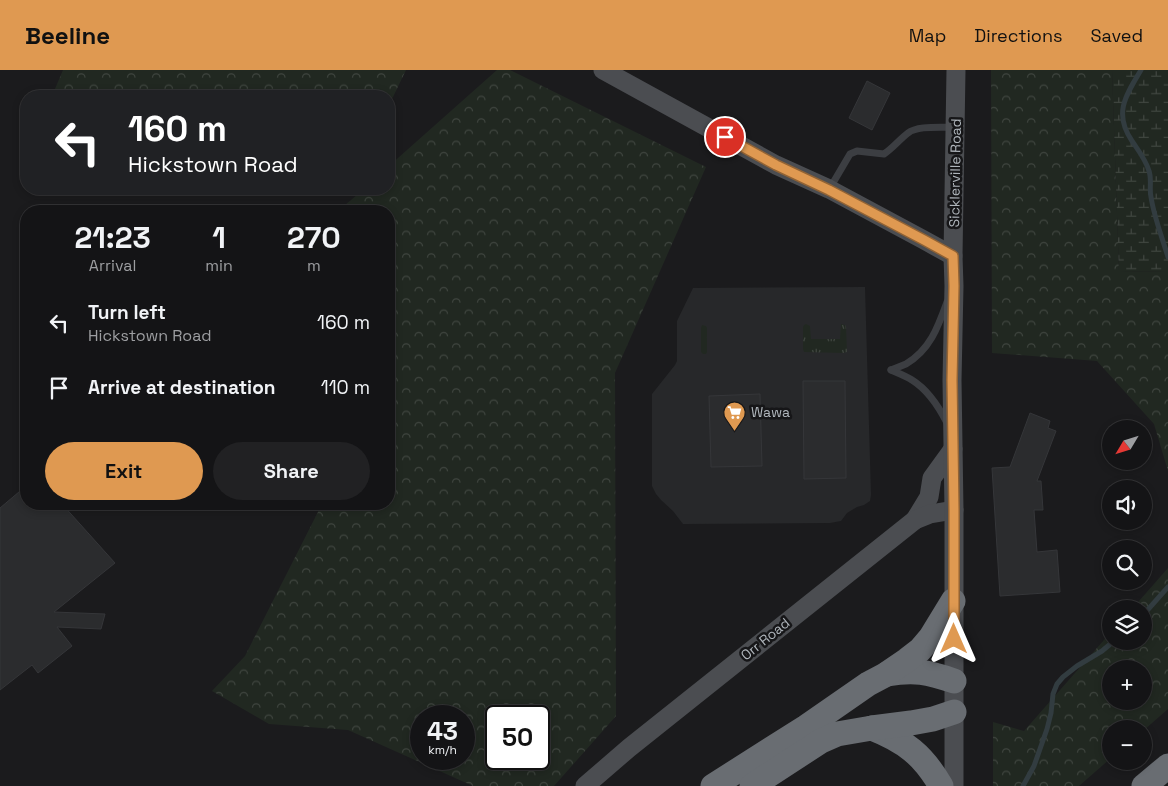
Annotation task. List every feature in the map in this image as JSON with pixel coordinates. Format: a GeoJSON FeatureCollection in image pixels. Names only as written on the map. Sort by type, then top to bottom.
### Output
{"type":"FeatureCollection","features":[{"type":"Feature","properties":{"kind":"highway"},"geometry":{"type":"LineString","coordinates":[[713,786],[868,684],[885,675],[920,650],[932,637],[953,602]]}},
{"type":"Feature","properties":{"kind":"highway"},"geometry":{"type":"LineString","coordinates":[[885,675],[904,671],[917,671],[934,674],[954,681]]}},
{"type":"Feature","properties":{"kind":"highway"},"geometry":{"type":"LineString","coordinates":[[752,786],[821,740],[837,734],[911,724],[954,712]]}},
{"type":"Feature","properties":{"kind":"highway"},"geometry":{"type":"LineString","coordinates":[[872,728],[903,742],[925,762],[941,786]]}},
{"type":"Feature","properties":{"kind":"highway"},"geometry":{"type":"LineString","coordinates":[[1144,786],[1168,766]]}},
{"type":"Feature","properties":{"kind":"street"},"geometry":{"type":"LineString","coordinates":[[603,70],[776,165],[829,190],[953,256]]}},
{"type":"Feature","properties":{"kind":"street","name":"Sicklerville Road"},"geometry":{"type":"LineString","coordinates":[[954,786],[953,256],[956,70]]}},
{"type":"Feature","properties":{"kind":"street"},"geometry":{"type":"LineString","coordinates":[[915,520],[929,497],[932,478],[953,441]]}},
{"type":"Feature","properties":{"kind":"street","name":"Orr Road"},"geometry":{"type":"LineString","coordinates":[[585,786],[629,748],[915,520],[930,514],[954,510]]}},
{"type":"Feature","properties":{"kind":"lane"},"geometry":{"type":"LineString","coordinates":[[829,190],[850,154],[857,151],[884,154],[909,132],[917,128],[956,127]]}},
{"type":"Feature","properties":{"kind":"lane"},"geometry":{"type":"LineString","coordinates":[[953,441],[938,406],[913,381],[891,370],[906,363],[923,350],[936,332],[954,286]]}},
{"type":"Feature","properties":{"kind":"shaded area","name":"Wawa"},"geometry":{"type":"Polygon","coordinates":[[[865,287],[870,501],[847,513],[841,521],[830,523],[683,524],[656,494],[652,486],[652,394],[677,361],[677,321],[693,288],[865,287]]]}},
{"type":"Feature","properties":{"kind":"green space"},"geometry":{"type":"Polygon","coordinates":[[[63,70],[406,70],[395,93],[395,90],[55,90],[63,70]]]}},
{"type":"Feature","properties":{"kind":"green space"},"geometry":{"type":"Polygon","coordinates":[[[497,70],[510,70],[706,167],[615,373],[616,716],[554,786],[473,786],[437,770],[475,770],[475,705],[410,705],[410,758],[348,730],[269,724],[212,691],[245,656],[319,510],[395,510],[395,205],[345,205],[357,195],[395,195],[395,161],[497,70]]]}},
{"type":"Feature","properties":{"kind":"green space"},"geometry":{"type":"Polygon","coordinates":[[[991,70],[1112,70],[1119,271],[1168,272],[1168,471],[1152,420],[1097,361],[992,353],[991,70]]]}},
{"type":"Feature","properties":{"kind":"green space"},"geometry":{"type":"Polygon","coordinates":[[[1112,70],[1168,70],[1168,272],[1119,271],[1112,70]]]}},
{"type":"Feature","properties":{"kind":"green space"},"geometry":{"type":"Polygon","coordinates":[[[806,324],[810,326],[811,339],[840,339],[841,324],[845,325],[847,352],[804,352],[803,327],[806,324]]]}},
{"type":"Feature","properties":{"kind":"green space"},"geometry":{"type":"Polygon","coordinates":[[[702,325],[707,328],[706,354],[701,352],[702,325]]]}},
{"type":"Feature","properties":{"kind":"green space"},"geometry":{"type":"Polygon","coordinates":[[[1168,568],[1168,709],[1152,723],[1152,720],[1102,720],[1102,766],[1079,786],[993,786],[993,722],[1024,731],[1102,642],[1102,650],[1152,650],[1152,600],[1140,600],[1149,590],[1152,590],[1152,586],[1168,568]]]}},
{"type":"Feature","properties":{"kind":"building"},"geometry":{"type":"Polygon","coordinates":[[[867,81],[890,93],[872,130],[849,118],[867,81]]]}},
{"type":"Feature","properties":{"kind":"building","name":"Wawa"},"geometry":{"type":"Polygon","coordinates":[[[803,381],[845,381],[846,478],[804,479],[803,381]]]}},
{"type":"Feature","properties":{"kind":"building","name":"Wawa"},"geometry":{"type":"Polygon","coordinates":[[[760,394],[762,466],[711,467],[709,396],[760,394]]]}},
{"type":"Feature","properties":{"kind":"building"},"geometry":{"type":"Polygon","coordinates":[[[1030,413],[1050,421],[1048,428],[1056,431],[1037,481],[1041,481],[1043,510],[1034,510],[1037,552],[1057,550],[1060,592],[1000,596],[992,468],[1010,467],[1030,413]]]}},
{"type":"Feature","properties":{"kind":"building"},"geometry":{"type":"Polygon","coordinates":[[[20,491],[20,510],[67,510],[115,563],[54,612],[105,614],[101,629],[57,627],[72,646],[38,673],[32,665],[0,690],[0,508],[20,491]]]}},
{"type":"Feature","properties":{"kind":"waterway"},"geometry":{"type":"LineString","coordinates":[[1141,70],[1124,104],[1123,122],[1126,131],[1148,167],[1152,204],[1168,257]]}},
{"type":"Feature","properties":{"kind":"waterway"},"geometry":{"type":"LineString","coordinates":[[1152,605],[1168,587]]}},
{"type":"Feature","properties":{"kind":"waterway"},"geometry":{"type":"LineString","coordinates":[[1023,786],[1034,766],[1047,729],[1053,694],[1057,684],[1077,666],[1103,650]]}},
{"type":"Feature","properties":{"kind":"place","name":"Wawa"},"geometry":{"type":"Point","coordinates":[735,431]}},
{"type":"Feature","properties":{"kind":"route"},"geometry":{"type":"LineString","coordinates":[[725,137],[953,256],[954,639]]}}]}
